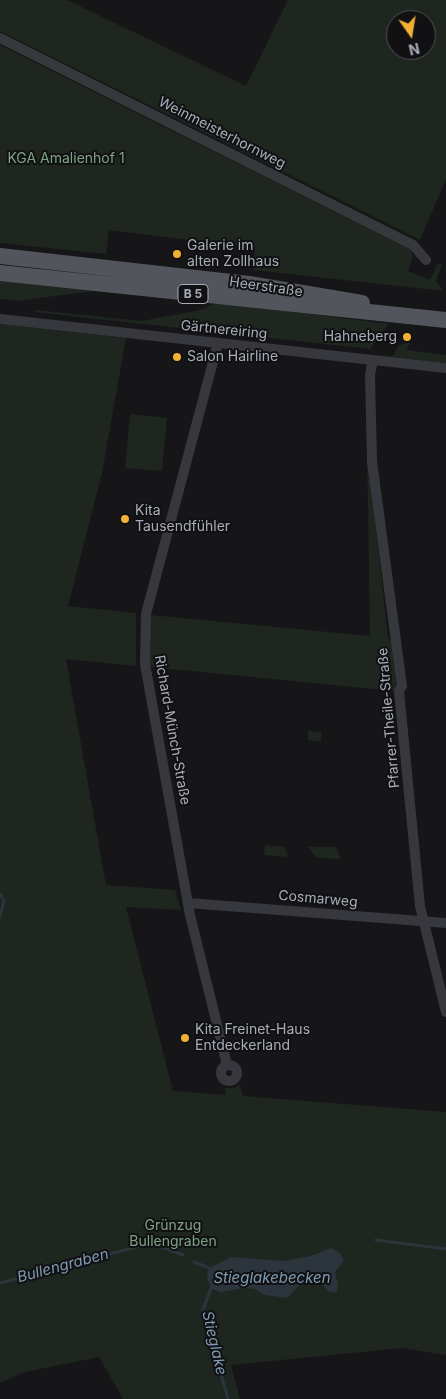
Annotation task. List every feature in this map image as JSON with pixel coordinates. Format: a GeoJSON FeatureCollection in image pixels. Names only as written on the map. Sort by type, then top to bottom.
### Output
{"type":"FeatureCollection","features":[{"type":"Feature","properties":{"kind":"main road","name":"Heerstraße"},"geometry":{"type":"LineString","coordinates":[[0,256],[307,292],[443,319]]}},
{"type":"Feature","properties":{"kind":"main road","name":"Heerstraße"},"geometry":{"type":"LineString","coordinates":[[0,273],[443,319]]}},
{"type":"Feature","properties":{"kind":"street","name":"Weinmeisterhornweg"},"geometry":{"type":"LineString","coordinates":[[0,38],[413,245],[426,260]]}},
{"type":"Feature","properties":{"kind":"street","name":"Gärtnereiring"},"geometry":{"type":"LineString","coordinates":[[0,319],[446,368]]}},
{"type":"Feature","properties":{"kind":"street","name":"Richard-Münch-Straße"},"geometry":{"type":"LineString","coordinates":[[218,343],[145,619],[145,664],[188,903],[227,1065]]}},
{"type":"Feature","properties":{"kind":"street","name":"Pfarrer-Theile-Straße"},"geometry":{"type":"LineString","coordinates":[[373,360],[370,375],[372,461],[392,626],[396,640],[402,686],[400,701],[423,921],[446,1012]]}},
{"type":"Feature","properties":{"kind":"street","name":"Cosmarweg"},"geometry":{"type":"LineString","coordinates":[[188,903],[446,923]]}},
{"type":"Feature","properties":{"kind":"green space"},"geometry":{"type":"Polygon","coordinates":[[[0,0],[67,0],[246,86],[288,0],[446,0],[446,179],[420,240],[0,31],[0,0]]]}},
{"type":"Feature","properties":{"kind":"green space","name":"KGA Amalienhof 1"},"geometry":{"type":"Polygon","coordinates":[[[0,45],[410,249],[413,256],[408,271],[430,280],[438,263],[442,265],[436,281],[444,291],[253,270],[255,248],[109,230],[106,254],[0,243],[0,45]]]}},
{"type":"Feature","properties":{"kind":"green space"},"geometry":{"type":"Polygon","coordinates":[[[0,279],[196,301],[93,291],[17,301],[0,299],[0,279]]]}},
{"type":"Feature","properties":{"kind":"green space"},"geometry":{"type":"Polygon","coordinates":[[[217,302],[389,324],[370,349],[34,312],[36,310],[141,321],[201,310],[217,302]]]}},
{"type":"Feature","properties":{"kind":"green space","name":"Grünzug Bullengraben"},"geometry":{"type":"Polygon","coordinates":[[[0,324],[126,338],[102,473],[68,606],[136,613],[136,666],[66,659],[106,885],[175,890],[181,910],[126,907],[173,1091],[226,1095],[225,1088],[234,1088],[240,1084],[243,1096],[446,1112],[446,1355],[402,1348],[231,1365],[240,1399],[123,1399],[99,1357],[25,1372],[0,1383],[0,324]]]}},
{"type":"Feature","properties":{"kind":"green space"},"geometry":{"type":"Polygon","coordinates":[[[410,342],[407,350],[446,355],[446,363],[392,357],[399,345],[410,342]]]}},
{"type":"Feature","properties":{"kind":"green space"},"geometry":{"type":"Polygon","coordinates":[[[130,414],[167,418],[162,471],[125,468],[130,414]]]}},
{"type":"Feature","properties":{"kind":"green space"},"geometry":{"type":"Polygon","coordinates":[[[367,447],[388,638],[392,641],[397,688],[394,691],[151,667],[148,664],[151,615],[370,636],[367,447]]]}},
{"type":"Feature","properties":{"kind":"green space"},"geometry":{"type":"Polygon","coordinates":[[[308,731],[321,732],[321,742],[308,740],[308,731]]]}},
{"type":"Feature","properties":{"kind":"green space"},"geometry":{"type":"Polygon","coordinates":[[[265,845],[284,847],[289,857],[264,855],[265,845]]]}},
{"type":"Feature","properties":{"kind":"green space"},"geometry":{"type":"Polygon","coordinates":[[[308,847],[336,847],[341,859],[317,858],[308,847]]]}},
{"type":"Feature","properties":{"kind":"water","name":"Stieglakebecken"},"geometry":{"type":"Polygon","coordinates":[[[331,1248],[340,1253],[344,1261],[335,1272],[338,1285],[337,1292],[330,1292],[320,1283],[312,1282],[298,1286],[288,1298],[264,1295],[255,1289],[245,1288],[220,1292],[211,1288],[207,1278],[209,1268],[231,1257],[284,1261],[311,1256],[331,1248]]]}},
{"type":"Feature","properties":{"kind":"waterway"},"geometry":{"type":"LineString","coordinates":[[0,894],[4,901],[0,917]]}},
{"type":"Feature","properties":{"kind":"waterway","name":"Bullengraben"},"geometry":{"type":"LineString","coordinates":[[376,1240],[446,1249]]}},
{"type":"Feature","properties":{"kind":"waterway","name":"Bullengraben"},"geometry":{"type":"LineString","coordinates":[[0,1283],[151,1243],[183,1255]]}},
{"type":"Feature","properties":{"kind":"waterway","name":"Bullengraben"},"geometry":{"type":"LineString","coordinates":[[194,1262],[209,1268]]}},
{"type":"Feature","properties":{"kind":"waterway","name":"Stieglake"},"geometry":{"type":"LineString","coordinates":[[211,1288],[203,1310],[228,1399]]}},
{"type":"Feature","properties":{"kind":"place","name":"Galerie im alten Zollhaus"},"geometry":{"type":"Point","coordinates":[177,254]}},
{"type":"Feature","properties":{"kind":"place","name":"Hahneberg"},"geometry":{"type":"Point","coordinates":[407,337]}},
{"type":"Feature","properties":{"kind":"place","name":"Salon Hairline"},"geometry":{"type":"Point","coordinates":[177,357]}},
{"type":"Feature","properties":{"kind":"place","name":"Kita Tausendfühler"},"geometry":{"type":"Point","coordinates":[125,519]}},
{"type":"Feature","properties":{"kind":"place","name":"Kita Freinet-Haus Entdeckerland"},"geometry":{"type":"Point","coordinates":[185,1038]}}]}
